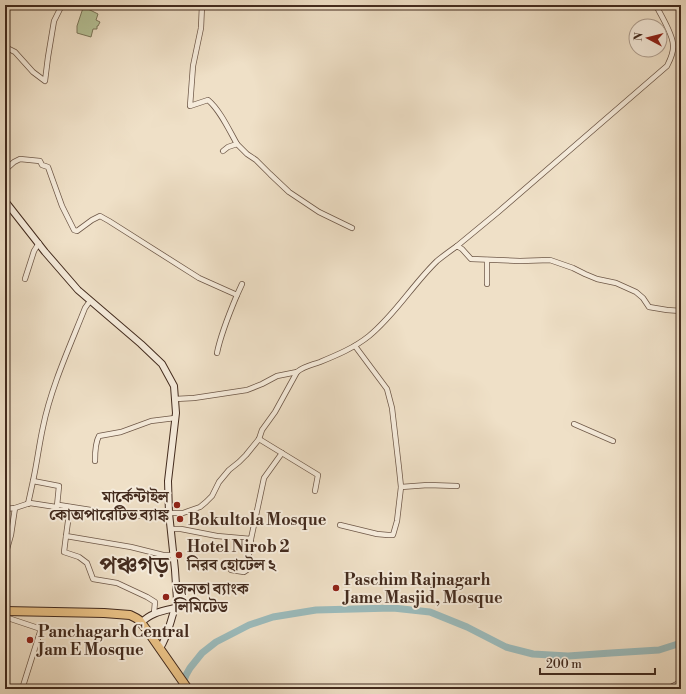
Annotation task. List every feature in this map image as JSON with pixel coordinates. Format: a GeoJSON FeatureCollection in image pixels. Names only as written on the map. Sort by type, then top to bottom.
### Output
{"type":"FeatureCollection","features":[{"type":"Feature","properties":{"kind":"highway"},"geometry":{"type":"LineString","coordinates":[[5,612],[126,614],[136,618],[160,648],[188,689]]}},
{"type":"Feature","properties":{"kind":"street"},"geometry":{"type":"LineString","coordinates":[[5,47],[15,52],[33,72],[45,81],[54,21],[62,5]]}},
{"type":"Feature","properties":{"kind":"street"},"geometry":{"type":"LineString","coordinates":[[202,5],[201,28],[193,66],[190,106],[208,100],[213,104],[225,122],[237,144],[284,187],[319,212],[352,228]]}},
{"type":"Feature","properties":{"kind":"street"},"geometry":{"type":"LineString","coordinates":[[5,509],[28,504],[70,507],[123,515],[161,516],[169,513],[182,513],[206,502],[212,496],[219,482],[229,470],[246,455],[258,438],[275,412],[297,372],[303,367],[319,362],[355,346],[370,336],[404,300],[437,261],[497,214],[667,66],[672,57],[672,37],[656,5]]}},
{"type":"Feature","properties":{"kind":"street"},"geometry":{"type":"LineString","coordinates":[[223,150],[237,144]]}},
{"type":"Feature","properties":{"kind":"street"},"geometry":{"type":"LineString","coordinates":[[5,170],[20,159],[40,161],[42,165],[48,167],[62,206],[74,230],[77,231],[100,216],[199,278],[237,295]]}},
{"type":"Feature","properties":{"kind":"street"},"geometry":{"type":"LineString","coordinates":[[5,201],[78,290],[162,364],[174,386],[175,418],[168,481],[169,513],[177,600],[168,632],[160,648]]}},
{"type":"Feature","properties":{"kind":"street"},"geometry":{"type":"LineString","coordinates":[[25,279],[34,251],[39,243]]}},
{"type":"Feature","properties":{"kind":"street"},"geometry":{"type":"LineString","coordinates":[[457,246],[462,248],[471,259],[520,261],[550,260],[573,268],[597,279],[616,283],[636,292],[649,307],[681,311]]}},
{"type":"Feature","properties":{"kind":"street"},"geometry":{"type":"LineString","coordinates":[[487,260],[487,284]]}},
{"type":"Feature","properties":{"kind":"street"},"geometry":{"type":"LineString","coordinates":[[217,353],[225,325],[242,284]]}},
{"type":"Feature","properties":{"kind":"street"},"geometry":{"type":"LineString","coordinates":[[28,504],[43,426],[49,405],[60,370],[85,308],[90,301]]}},
{"type":"Feature","properties":{"kind":"street"},"geometry":{"type":"LineString","coordinates":[[340,525],[377,534],[393,535],[397,521],[401,487],[392,408],[387,389],[355,346]]}},
{"type":"Feature","properties":{"kind":"street"},"geometry":{"type":"LineString","coordinates":[[175,399],[194,398],[247,390],[277,376],[297,372]]}},
{"type":"Feature","properties":{"kind":"street"},"geometry":{"type":"LineString","coordinates":[[96,461],[96,446],[100,436],[121,432],[151,422],[175,418]]}},
{"type":"Feature","properties":{"kind":"street"},"geometry":{"type":"LineString","coordinates":[[574,424],[613,442]]}},
{"type":"Feature","properties":{"kind":"street"},"geometry":{"type":"LineString","coordinates":[[258,438],[318,475],[315,491]]}},
{"type":"Feature","properties":{"kind":"street"},"geometry":{"type":"LineString","coordinates":[[231,570],[244,572],[247,570],[251,538],[264,478],[282,453]]}},
{"type":"Feature","properties":{"kind":"street"},"geometry":{"type":"LineString","coordinates":[[33,481],[59,486],[57,506]]}},
{"type":"Feature","properties":{"kind":"street"},"geometry":{"type":"LineString","coordinates":[[401,487],[421,485],[457,486]]}},
{"type":"Feature","properties":{"kind":"street"},"geometry":{"type":"LineString","coordinates":[[70,507],[64,552],[88,563],[94,579],[117,583],[156,602],[154,614]]}},
{"type":"Feature","properties":{"kind":"street"},"geometry":{"type":"LineString","coordinates":[[5,556],[11,535],[15,508]]}},
{"type":"Feature","properties":{"kind":"street"},"geometry":{"type":"LineString","coordinates":[[171,529],[181,529],[217,536],[251,538]]}},
{"type":"Feature","properties":{"kind":"street"},"geometry":{"type":"LineString","coordinates":[[66,536],[131,547],[163,555],[173,555]]}},
{"type":"Feature","properties":{"kind":"street"},"geometry":{"type":"LineString","coordinates":[[141,623],[146,618],[154,614],[175,608]]}},
{"type":"Feature","properties":{"kind":"street"},"geometry":{"type":"LineString","coordinates":[[5,617],[40,629],[23,686],[29,689]]}},
{"type":"Feature","properties":{"kind":"street"},"geometry":{"type":"LineString","coordinates":[[667,689],[679,683]]}},
{"type":"Feature","properties":{"kind":"green space"},"geometry":{"type":"Polygon","coordinates":[[[84,5],[89,5],[88,9],[98,14],[96,20],[100,22],[97,29],[93,29],[91,37],[77,33],[77,26],[84,5]]]}},
{"type":"Feature","properties":{"kind":"waterway"},"geometry":{"type":"LineString","coordinates":[[181,689],[190,668],[202,653],[216,642],[249,625],[273,617],[316,610],[393,608],[430,612],[467,627],[506,647],[533,654],[568,656],[659,650],[681,643]]}},
{"type":"Feature","properties":{"kind":"place","name":"মার্কেন্টাইল কোঅপারেটিভ ব্যাঙ্ক"},"geometry":{"type":"Point","coordinates":[177,505]}},
{"type":"Feature","properties":{"kind":"place","name":"Bokultola Mosque"},"geometry":{"type":"Point","coordinates":[180,519]}},
{"type":"Feature","properties":{"kind":"place","name":"Hotel Nirob 2 নিরব হোটেল ২"},"geometry":{"type":"Point","coordinates":[179,555]}},
{"type":"Feature","properties":{"kind":"place","name":"Paschim Rajnagarh Jame Masjid, Mosque"},"geometry":{"type":"Point","coordinates":[336,588]}},
{"type":"Feature","properties":{"kind":"place","name":"জনতা ব্যাংক লিমিটেড"},"geometry":{"type":"Point","coordinates":[166,597]}},
{"type":"Feature","properties":{"kind":"place","name":"Panchagarh Central Jam E Mosque"},"geometry":{"type":"Point","coordinates":[30,640]}},
{"type":"Feature","properties":{"kind":"district","name":"পঞ্চগড়"},"geometry":{"type":"Point","coordinates":[134,565]}}]}
